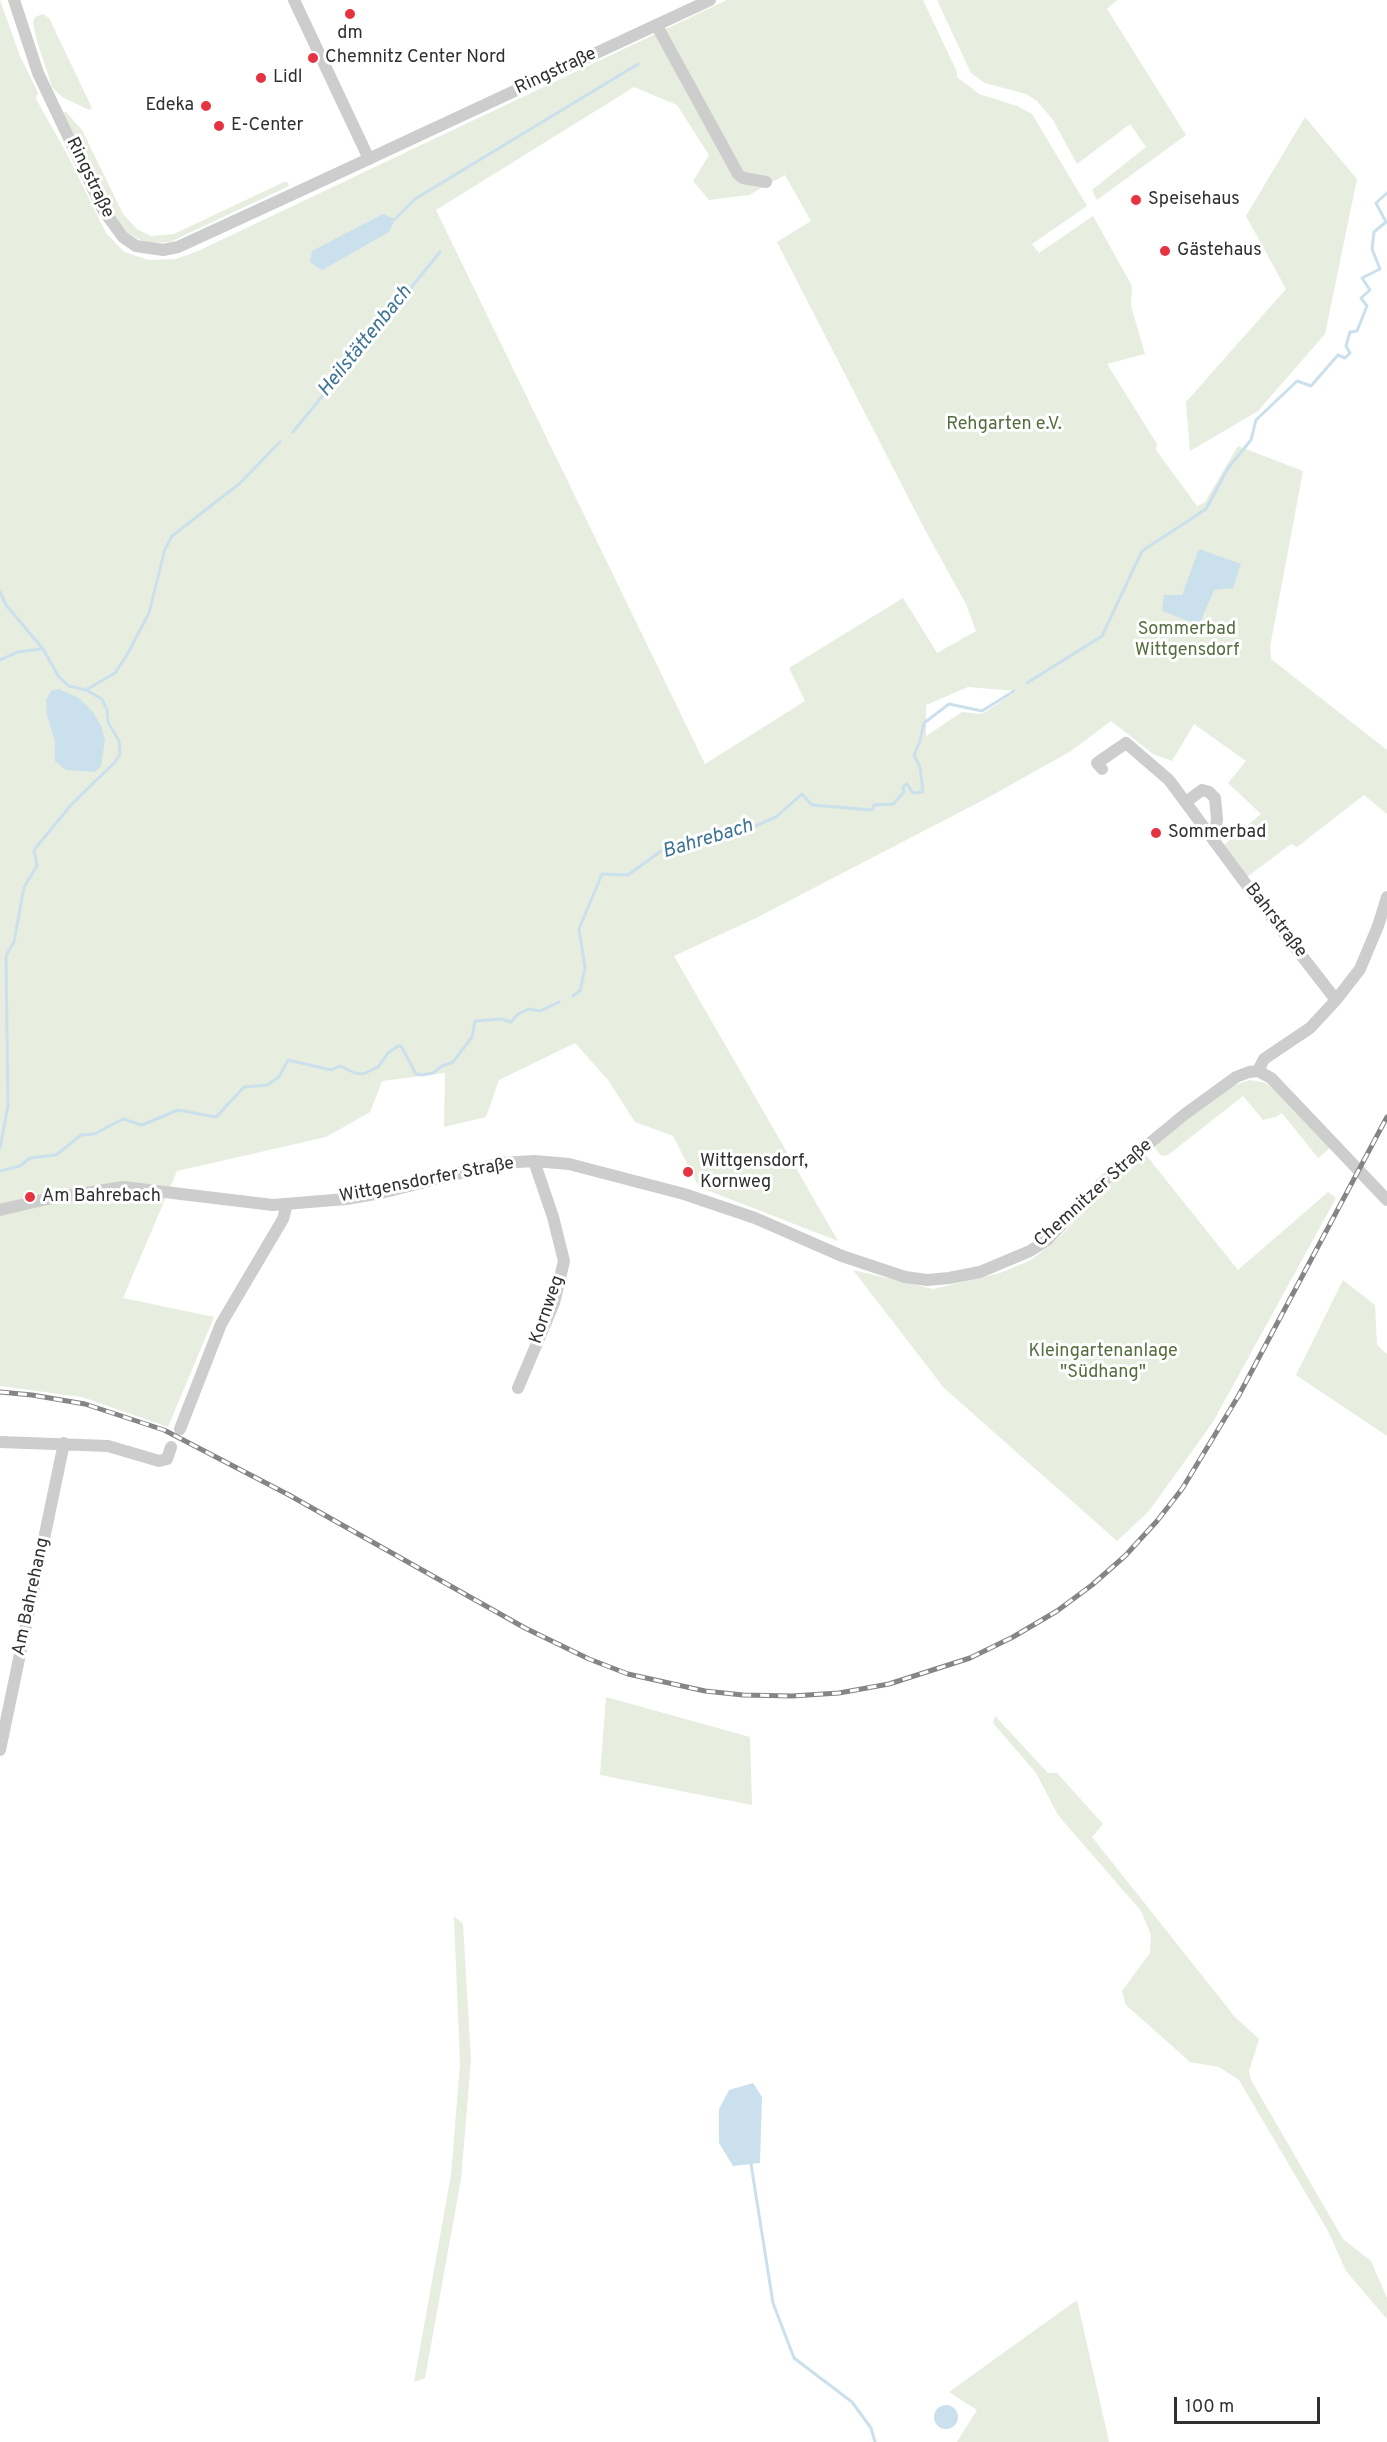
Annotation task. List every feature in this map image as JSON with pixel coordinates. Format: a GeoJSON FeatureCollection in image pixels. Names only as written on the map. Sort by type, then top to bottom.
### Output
{"type":"FeatureCollection","features":[{"type":"Feature","properties":{"kind":"street","name":"Ringstraße"},"geometry":{"type":"LineString","coordinates":[[14,0],[38,73],[103,210],[123,237],[136,246],[163,250],[178,247],[710,0]]}},
{"type":"Feature","properties":{"kind":"street"},"geometry":{"type":"LineString","coordinates":[[294,0],[369,159]]}},
{"type":"Feature","properties":{"kind":"street"},"geometry":{"type":"LineString","coordinates":[[657,26],[738,174],[743,178],[766,182]]}},
{"type":"Feature","properties":{"kind":"street","name":"Bahrstraße"},"geometry":{"type":"LineString","coordinates":[[1102,769],[1097,763],[1126,743],[1169,780],[1336,1000]]}},
{"type":"Feature","properties":{"kind":"street"},"geometry":{"type":"LineString","coordinates":[[1186,802],[1203,790],[1215,798],[1217,819],[1214,841]]}},
{"type":"Feature","properties":{"kind":"street"},"geometry":{"type":"LineString","coordinates":[[1387,897],[1360,969],[1310,1028],[1264,1059],[1258,1071],[1271,1078],[1387,1200]]}},
{"type":"Feature","properties":{"kind":"street","name":"Chemnitzer Straße"},"geometry":{"type":"LineString","coordinates":[[638,1182],[755,1218],[842,1256],[899,1275],[927,1280],[949,1278],[980,1272],[1030,1251],[1047,1240],[1104,1181],[1185,1114],[1236,1077],[1258,1071]]}},
{"type":"Feature","properties":{"kind":"street","name":"Wittgensdorfer Straße"},"geometry":{"type":"LineString","coordinates":[[0,1210],[47,1199],[123,1187],[249,1203],[286,1204],[346,1199],[381,1193],[501,1163],[534,1161],[569,1164],[638,1182]]}},
{"type":"Feature","properties":{"kind":"street","name":"Kornweg"},"geometry":{"type":"LineString","coordinates":[[518,1388],[554,1303],[564,1261],[553,1217],[534,1161]]}},
{"type":"Feature","properties":{"kind":"street"},"geometry":{"type":"LineString","coordinates":[[180,1429],[221,1324],[283,1219],[286,1204]]}},
{"type":"Feature","properties":{"kind":"street"},"geometry":{"type":"LineString","coordinates":[[0,1442],[108,1446],[159,1461],[167,1459],[171,1448]]}},
{"type":"Feature","properties":{"kind":"street","name":"Am Bahrehang"},"geometry":{"type":"LineString","coordinates":[[0,1750],[64,1443]]}},
{"type":"Feature","properties":{"kind":"green space"},"geometry":{"type":"Polygon","coordinates":[[[0,0],[20,56],[38,93],[36,99],[67,154],[106,233],[124,252],[149,260],[176,259],[198,251],[727,0],[923,0],[957,72],[957,77],[979,94],[1017,106],[1032,114],[1087,206],[1032,244],[1039,253],[1093,216],[1132,286],[1131,306],[1145,354],[1107,364],[1157,444],[1156,450],[1197,506],[1190,510],[1205,502],[1238,446],[1303,471],[1270,647],[1271,659],[1387,750],[1387,814],[1364,795],[1297,847],[1291,844],[1243,880],[1220,848],[1261,814],[1228,783],[1246,761],[1194,724],[1172,761],[1153,754],[1111,721],[1071,751],[989,797],[756,918],[674,956],[838,1241],[699,1187],[673,1136],[635,1122],[608,1080],[575,1043],[499,1080],[486,1117],[444,1127],[445,1073],[382,1081],[370,1112],[326,1137],[177,1171],[123,1298],[214,1317],[168,1427],[82,1397],[0,1386],[0,0]],[[634,87],[436,210],[705,764],[805,701],[789,668],[903,598],[937,653],[976,631],[966,604],[924,528],[777,242],[811,221],[785,175],[749,195],[709,200],[693,181],[709,155],[677,105],[634,87]],[[968,687],[926,705],[926,736],[962,712],[982,714],[1017,691],[968,687]]]}},
{"type":"Feature","properties":{"kind":"green space"},"geometry":{"type":"Polygon","coordinates":[[[937,0],[1117,0],[1107,9],[1186,135],[1097,200],[1092,190],[1146,147],[1130,124],[1077,164],[1053,120],[1037,101],[1026,94],[985,83],[971,73],[937,0]]]}},
{"type":"Feature","properties":{"kind":"green space"},"geometry":{"type":"Polygon","coordinates":[[[43,14],[49,18],[92,108],[89,110],[62,97],[52,87],[33,22],[35,17],[43,14]]]}},
{"type":"Feature","properties":{"kind":"green space"},"geometry":{"type":"Polygon","coordinates":[[[63,112],[66,112],[82,130],[123,214],[137,229],[151,236],[174,234],[284,182],[288,182],[289,186],[170,242],[142,241],[128,233],[109,211],[63,112]]]}},
{"type":"Feature","properties":{"kind":"green space"},"geometry":{"type":"Polygon","coordinates":[[[1305,117],[1357,179],[1325,334],[1258,411],[1190,451],[1186,402],[1286,289],[1246,216],[1305,117]]]}},
{"type":"Feature","properties":{"kind":"green space"},"geometry":{"type":"Polygon","coordinates":[[[1250,1080],[1266,1083],[1330,1148],[1318,1158],[1282,1113],[1263,1120],[1243,1096],[1168,1155],[1162,1156],[1155,1148],[1197,1111],[1229,1087],[1250,1080]]]}},
{"type":"Feature","properties":{"kind":"green space","name":"Kleingartenanlage \"Südhang\""},"geometry":{"type":"Polygon","coordinates":[[[1146,1155],[1238,1270],[1328,1192],[1336,1198],[1213,1422],[1149,1511],[1117,1541],[944,1388],[853,1270],[933,1289],[1000,1273],[1031,1260],[1062,1235],[1103,1190],[1146,1155]]]}},
{"type":"Feature","properties":{"kind":"green space"},"geometry":{"type":"Polygon","coordinates":[[[1343,1280],[1375,1305],[1377,1345],[1387,1354],[1387,1436],[1296,1375],[1343,1280]]]}},
{"type":"Feature","properties":{"kind":"green space"},"geometry":{"type":"Polygon","coordinates":[[[606,1697],[750,1737],[752,1805],[600,1775],[606,1697]]]}},
{"type":"Feature","properties":{"kind":"green space"},"geometry":{"type":"Polygon","coordinates":[[[995,1716],[1048,1773],[1057,1773],[1103,1824],[1092,1837],[1235,2017],[1259,2039],[1249,2071],[1251,2080],[1343,2239],[1371,2261],[1387,2298],[1387,2319],[1346,2271],[1328,2231],[1239,2080],[1219,2067],[1190,2062],[1126,2005],[1122,1991],[1150,1953],[1151,1935],[1141,1911],[1058,1815],[1036,1773],[993,1723],[995,1716]]]}},
{"type":"Feature","properties":{"kind":"green space"},"geometry":{"type":"Polygon","coordinates":[[[454,1916],[463,1924],[471,2060],[461,2179],[425,2378],[414,2382],[451,2175],[460,2064],[454,1916]]]}},
{"type":"Feature","properties":{"kind":"green space"},"geometry":{"type":"Polygon","coordinates":[[[1077,2300],[1109,2442],[957,2442],[977,2410],[949,2392],[1077,2300]]]}},
{"type":"Feature","properties":{"kind":"water"},"geometry":{"type":"Polygon","coordinates":[[[383,214],[395,219],[389,232],[322,270],[310,262],[312,251],[383,214]]]}},
{"type":"Feature","properties":{"kind":"water"},"geometry":{"type":"Polygon","coordinates":[[[1199,549],[1241,564],[1233,588],[1214,590],[1199,625],[1162,611],[1164,595],[1182,595],[1199,549]]]}},
{"type":"Feature","properties":{"kind":"water"},"geometry":{"type":"Polygon","coordinates":[[[59,689],[79,698],[93,712],[101,726],[105,740],[101,766],[95,772],[66,770],[55,761],[55,741],[47,716],[46,700],[51,691],[59,689]]]}},
{"type":"Feature","properties":{"kind":"water"},"geometry":{"type":"Polygon","coordinates":[[[753,2083],[762,2097],[760,2163],[733,2166],[719,2143],[719,2109],[729,2090],[753,2083]]]}},
{"type":"Feature","properties":{"kind":"water"},"geometry":{"type":"Polygon","coordinates":[[[946,2405],[955,2408],[958,2417],[955,2426],[946,2429],[937,2426],[934,2417],[937,2408],[946,2405]]]}},
{"type":"Feature","properties":{"kind":"waterway"},"geometry":{"type":"LineString","coordinates":[[395,219],[415,199],[638,64]]}},
{"type":"Feature","properties":{"kind":"waterway","name":"Bahrebach"},"geometry":{"type":"LineString","coordinates":[[1027,683],[1102,636],[1142,551],[1206,509],[1228,468],[1251,440],[1256,420],[1297,381],[1311,386],[1338,355],[1345,358],[1350,353],[1346,346],[1350,332],[1357,331],[1367,306],[1361,298],[1370,290],[1362,278],[1380,269],[1372,249],[1374,232],[1386,222],[1376,203],[1387,193]]}},
{"type":"Feature","properties":{"kind":"waterway","name":"Heilstättenbach"},"geometry":{"type":"LineString","coordinates":[[293,432],[440,252]]}},
{"type":"Feature","properties":{"kind":"waterway","name":"Heilstättenbach"},"geometry":{"type":"LineString","coordinates":[[86,690],[115,673],[128,653],[149,613],[165,549],[172,536],[239,484],[280,442]]}},
{"type":"Feature","properties":{"kind":"waterway"},"geometry":{"type":"LineString","coordinates":[[0,592],[6,605],[43,649],[59,677],[69,686],[86,690],[102,699],[107,710],[108,722],[119,741],[120,754],[115,762],[71,805],[34,850],[37,866],[24,887],[14,942],[6,956],[8,1106],[0,1148]]}},
{"type":"Feature","properties":{"kind":"waterway"},"geometry":{"type":"LineString","coordinates":[[0,660],[18,652],[41,649]]}},
{"type":"Feature","properties":{"kind":"waterway","name":"Bahrebach"},"geometry":{"type":"LineString","coordinates":[[573,996],[580,991],[585,968],[579,929],[602,874],[628,875],[661,851],[725,831],[748,829],[776,817],[802,794],[812,805],[872,810],[874,805],[893,804],[904,792],[903,787],[907,784],[913,793],[923,792],[920,767],[914,755],[924,723],[949,704],[982,711],[1014,691]]}},
{"type":"Feature","properties":{"kind":"waterway","name":"Bahrebach"},"geometry":{"type":"LineString","coordinates":[[0,1171],[20,1166],[30,1158],[56,1155],[81,1135],[94,1134],[123,1119],[142,1125],[178,1110],[216,1117],[244,1087],[267,1085],[279,1077],[288,1060],[331,1070],[340,1066],[363,1074],[378,1067],[388,1053],[401,1046],[416,1074],[433,1073],[453,1062],[472,1037],[475,1021],[501,1019],[511,1022],[518,1014],[529,1009],[540,1011],[559,1002]]}},
{"type":"Feature","properties":{"kind":"waterway"},"geometry":{"type":"LineString","coordinates":[[751,2164],[773,2303],[794,2358],[852,2402],[871,2428],[875,2442]]}},
{"type":"Feature","properties":{"kind":"railway"},"geometry":{"type":"LineString","coordinates":[[0,1392],[85,1404],[164,1430],[289,1495],[525,1628],[589,1659],[628,1674],[705,1691],[743,1695],[792,1696],[839,1693],[889,1684],[970,1658],[1013,1637],[1057,1611],[1125,1556],[1157,1521],[1182,1489],[1239,1395],[1387,1117]]}},
{"type":"Feature","properties":{"kind":"place","name":"dm"},"geometry":{"type":"Point","coordinates":[350,14]}},
{"type":"Feature","properties":{"kind":"place","name":"Chemnitz Center Nord"},"geometry":{"type":"Point","coordinates":[313,58]}},
{"type":"Feature","properties":{"kind":"place","name":"Lidl"},"geometry":{"type":"Point","coordinates":[261,78]}},
{"type":"Feature","properties":{"kind":"place","name":"Edeka"},"geometry":{"type":"Point","coordinates":[206,106]}},
{"type":"Feature","properties":{"kind":"place","name":"E-Center"},"geometry":{"type":"Point","coordinates":[219,126]}},
{"type":"Feature","properties":{"kind":"place","name":"Speisehaus"},"geometry":{"type":"Point","coordinates":[1136,200]}},
{"type":"Feature","properties":{"kind":"place","name":"Gästehaus"},"geometry":{"type":"Point","coordinates":[1165,251]}},
{"type":"Feature","properties":{"kind":"place","name":"Sommerbad"},"geometry":{"type":"Point","coordinates":[1156,833]}},
{"type":"Feature","properties":{"kind":"place","name":"Wittgensdorf, Kornweg"},"geometry":{"type":"Point","coordinates":[688,1172]}},
{"type":"Feature","properties":{"kind":"place","name":"Am Bahrebach"},"geometry":{"type":"Point","coordinates":[30,1197]}},
{"type":"Feature","properties":{"kind":"park label","name":"Rehgarten e.V."},"geometry":{"type":"Point","coordinates":[1004,425]}},
{"type":"Feature","properties":{"kind":"park label","name":"Sommerbad Wittgensdorf"},"geometry":{"type":"Point","coordinates":[1187,640]}}]}
